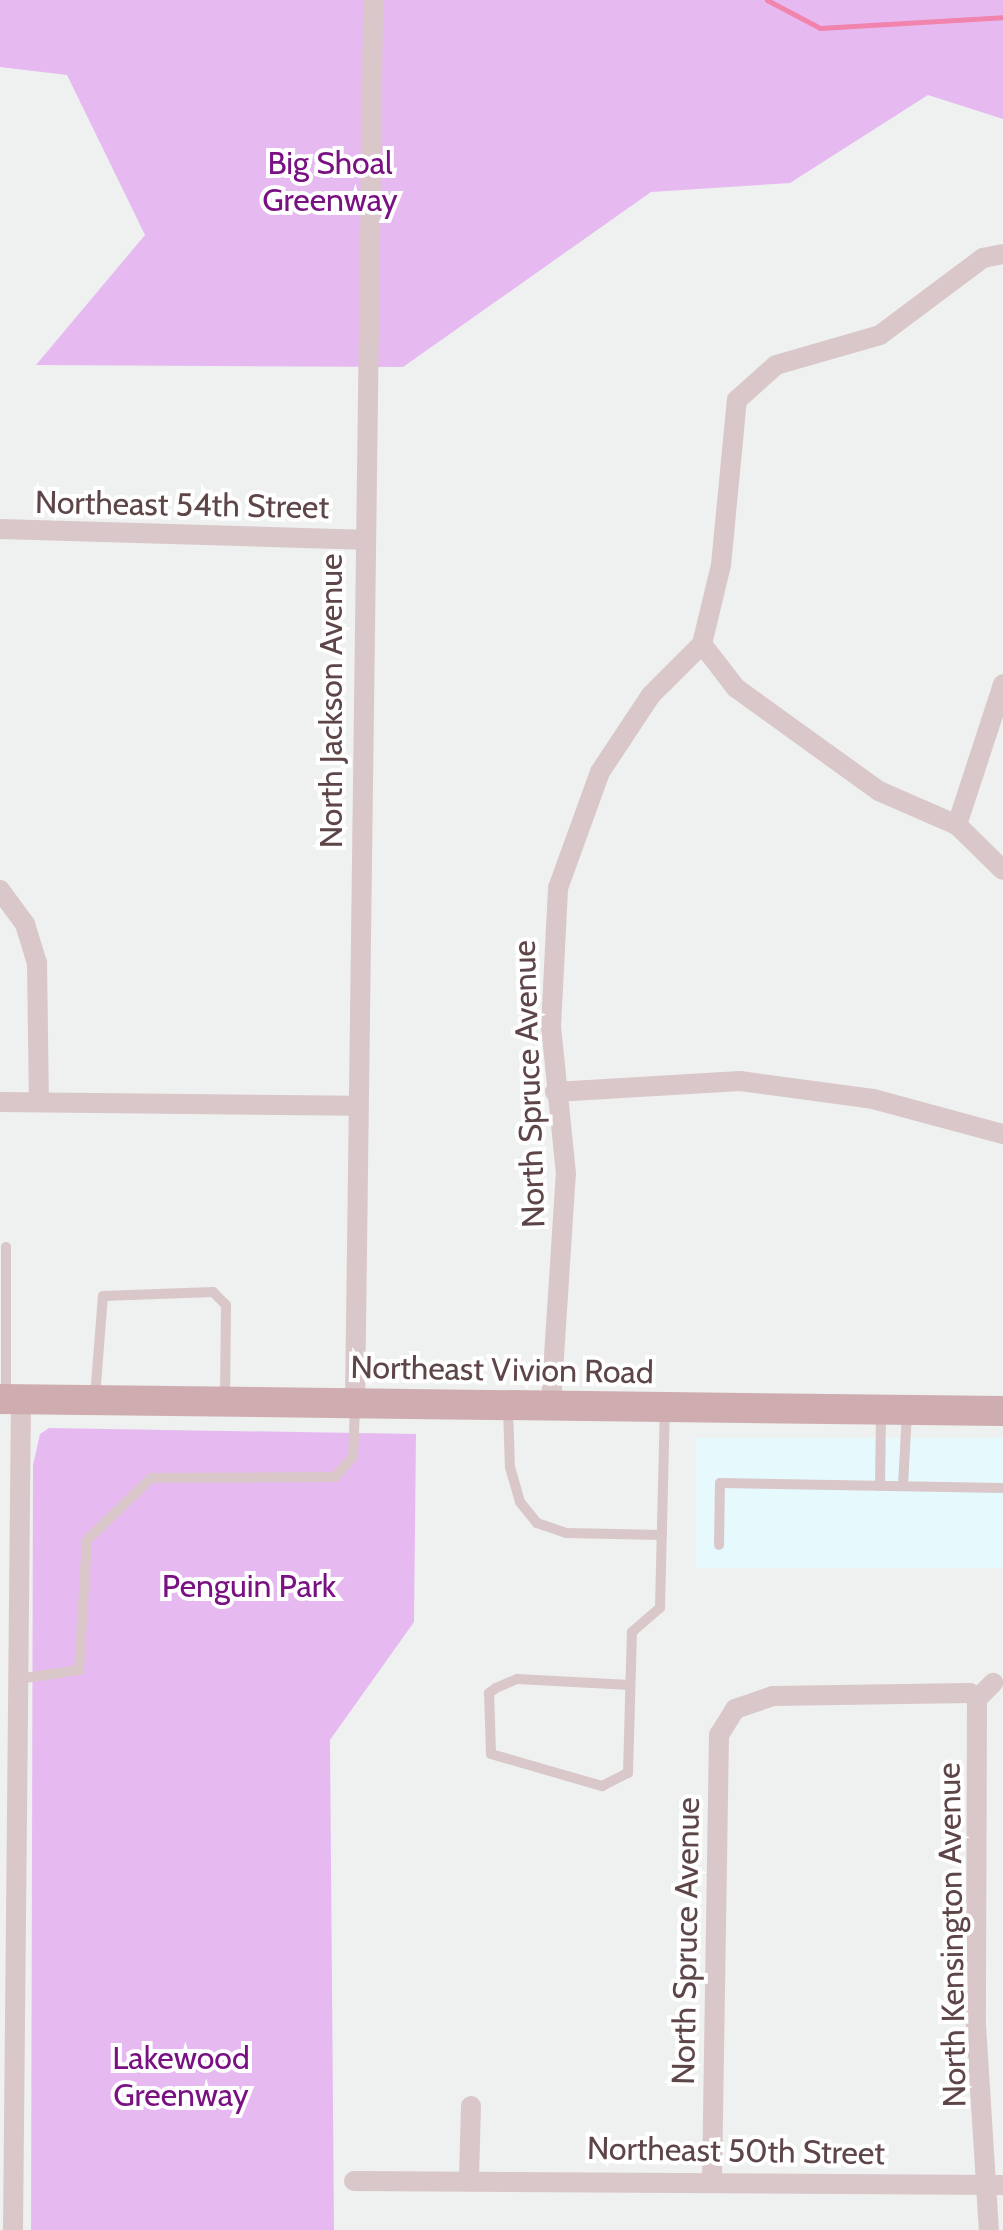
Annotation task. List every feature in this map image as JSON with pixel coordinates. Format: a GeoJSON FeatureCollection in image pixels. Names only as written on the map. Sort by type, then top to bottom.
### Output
{"type":"FeatureCollection","features":[{"type":"Feature","properties":{"kind":"main road","name":"Northeast Vivion Road"},"geometry":{"type":"LineString","coordinates":[[9,1400],[1003,1410]]}},
{"type":"Feature","properties":{"kind":"street","name":"North Jackson Avenue"},"geometry":{"type":"LineString","coordinates":[[355,1402],[362,540],[372,0]]}},
{"type":"Feature","properties":{"kind":"street","name":"North Spruce Avenue"},"geometry":{"type":"LineString","coordinates":[[551,1404],[566,1174],[555,1092],[552,962],[570,843],[624,732],[702,644],[722,565],[736,400],[776,365],[880,334],[983,258],[1003,254]]}},
{"type":"Feature","properties":{"kind":"street","name":"Northeast 54th Street"},"geometry":{"type":"LineString","coordinates":[[0,529],[362,540]]}},
{"type":"Feature","properties":{"kind":"street"},"geometry":{"type":"LineString","coordinates":[[702,644],[736,688],[879,792],[957,825],[1003,870]]}},
{"type":"Feature","properties":{"kind":"street"},"geometry":{"type":"LineString","coordinates":[[957,825],[1003,684]]}},
{"type":"Feature","properties":{"kind":"street"},"geometry":{"type":"LineString","coordinates":[[0,890],[25,924],[37,963],[39,1102]]}},
{"type":"Feature","properties":{"kind":"street"},"geometry":{"type":"LineString","coordinates":[[555,1092],[757,1083],[873,1099],[1003,1134]]}},
{"type":"Feature","properties":{"kind":"street"},"geometry":{"type":"LineString","coordinates":[[0,1102],[358,1106]]}},
{"type":"Feature","properties":{"kind":"street"},"geometry":{"type":"LineString","coordinates":[[9,1400],[10,1583],[18,1678],[9,1825],[7,2078],[13,2230]]}},
{"type":"Feature","properties":{"kind":"street"},"geometry":{"type":"LineString","coordinates":[[976,1698],[993,1683]]}},
{"type":"Feature","properties":{"kind":"street","name":"North Spruce Avenue"},"geometry":{"type":"LineString","coordinates":[[712,2180],[719,1735],[736,1709],[773,1696],[976,1698]]}},
{"type":"Feature","properties":{"kind":"street","name":"North Kensington Avenue"},"geometry":{"type":"LineString","coordinates":[[976,1698],[976,2025],[996,2185],[989,2230]]}},
{"type":"Feature","properties":{"kind":"street"},"geometry":{"type":"LineString","coordinates":[[468,2178],[471,2106]]}},
{"type":"Feature","properties":{"kind":"street","name":"Northeast 50th Street"},"geometry":{"type":"LineString","coordinates":[[354,2180],[996,2185]]}},
{"type":"Feature","properties":{"kind":"lane"},"geometry":{"type":"LineString","coordinates":[[6,1247],[9,1400]]}},
{"type":"Feature","properties":{"kind":"lane"},"geometry":{"type":"LineString","coordinates":[[95,1400],[104,1296],[214,1292],[226,1305],[224,1402]]}},
{"type":"Feature","properties":{"kind":"lane"},"geometry":{"type":"LineString","coordinates":[[18,1678],[78,1670],[87,1540],[151,1478],[335,1477],[352,1456],[355,1402]]}},
{"type":"Feature","properties":{"kind":"lane"},"geometry":{"type":"LineString","coordinates":[[508,1403],[510,1467],[520,1502],[536,1524],[566,1533],[662,1535]]}},
{"type":"Feature","properties":{"kind":"lane"},"geometry":{"type":"LineString","coordinates":[[630,1685],[517,1680],[496,1688],[489,1692],[491,1754],[602,1786],[617,1782],[628,1773],[632,1632],[660,1608],[664,1408]]}},
{"type":"Feature","properties":{"kind":"lane"},"geometry":{"type":"LineString","coordinates":[[880,1486],[894,1410]]}},
{"type":"Feature","properties":{"kind":"lane"},"geometry":{"type":"LineString","coordinates":[[894,1410],[903,1486]]}},
{"type":"Feature","properties":{"kind":"lane"},"geometry":{"type":"LineString","coordinates":[[719,1545],[720,1483],[1003,1488]]}},
{"type":"Feature","properties":{"kind":"shaded area"},"geometry":{"type":"Polygon","coordinates":[[[696,1438],[1003,1438],[1003,1568],[696,1568],[696,1438]]]}},
{"type":"Feature","properties":{"kind":"green space","name":"Big Shoal Greenway"},"geometry":{"type":"Polygon","coordinates":[[[0,0],[1003,0],[1003,119],[928,95],[790,183],[651,192],[403,367],[36,365],[145,235],[67,75],[0,67],[0,0]]]}},
{"type":"Feature","properties":{"kind":"green space"},"geometry":{"type":"Polygon","coordinates":[[[49,1428],[416,1434],[414,1622],[330,1740],[334,2230],[31,2230],[33,1465],[40,1434],[49,1428]]]}},
{"type":"Feature","properties":{"kind":"waterway"},"geometry":{"type":"LineString","coordinates":[[767,0],[820,28],[1003,17]]}},
{"type":"Feature","properties":{"kind":"park label","name":"Penguin Park"},"geometry":{"type":"Point","coordinates":[249,1586]}},
{"type":"Feature","properties":{"kind":"park label","name":"Lakewood Greenway"},"geometry":{"type":"Point","coordinates":[181,2078]}}]}
